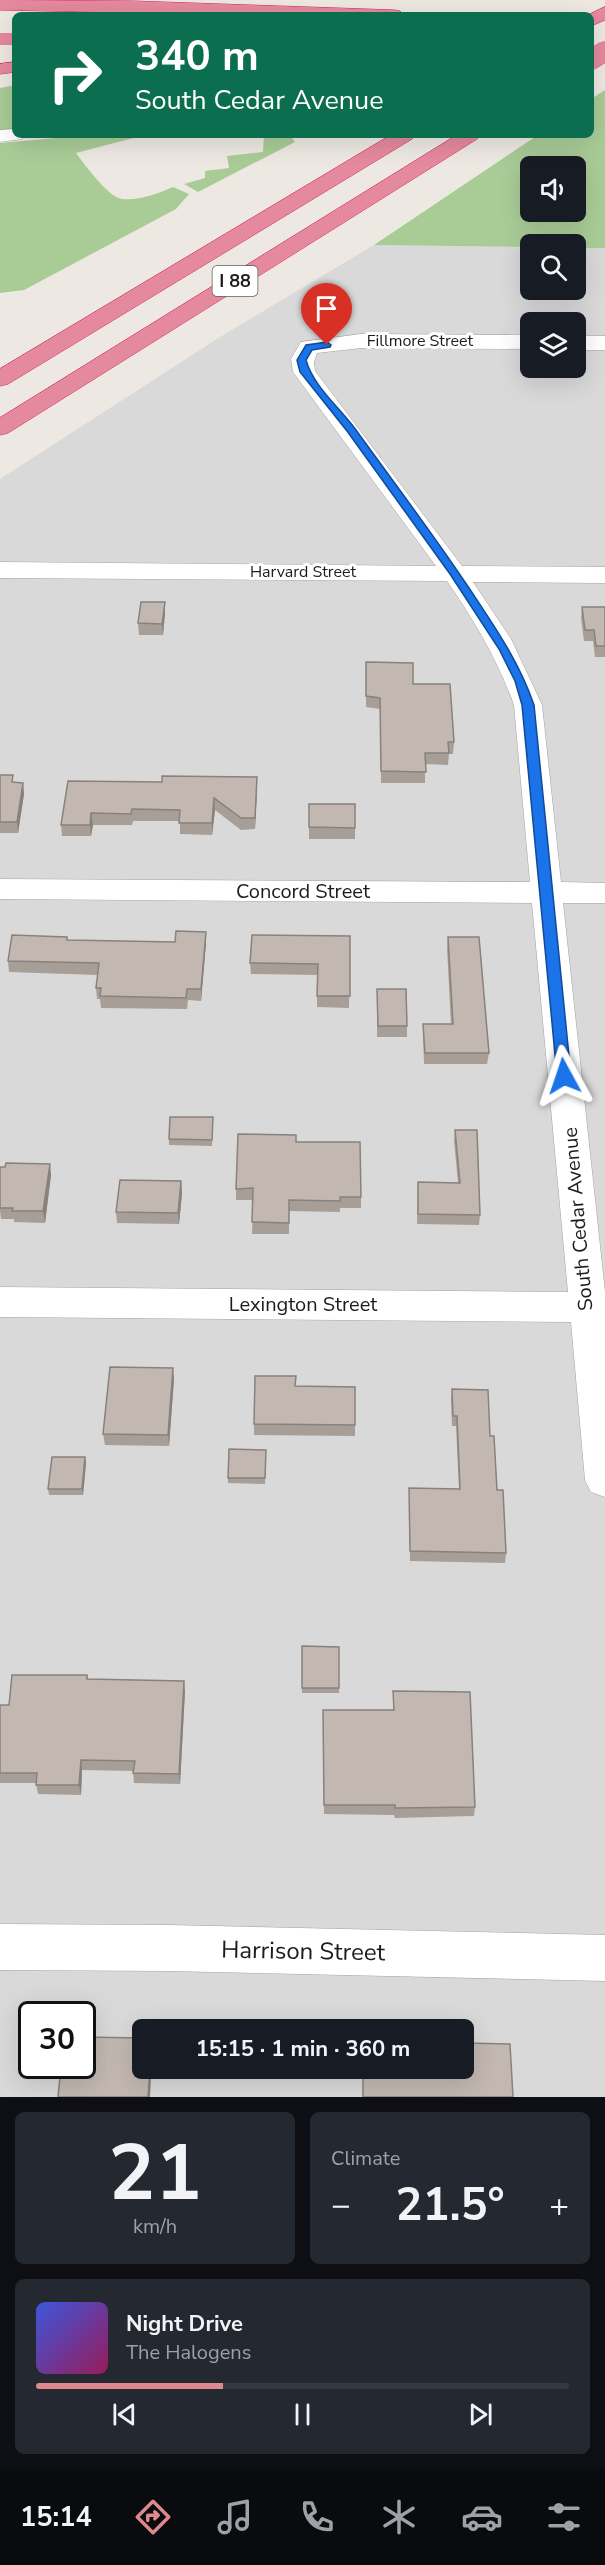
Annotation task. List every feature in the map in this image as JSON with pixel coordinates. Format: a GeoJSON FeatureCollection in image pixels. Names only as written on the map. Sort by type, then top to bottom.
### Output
{"type":"FeatureCollection","features":[{"type":"Feature","properties":{"kind":"highway"},"geometry":{"type":"LineString","coordinates":[[0,5],[317,12]]}},
{"type":"Feature","properties":{"kind":"highway"},"geometry":{"type":"LineString","coordinates":[[218,12],[265,10]]}},
{"type":"Feature","properties":{"kind":"highway","name":"I 88"},"geometry":{"type":"LineString","coordinates":[[0,379],[400,138]]}},
{"type":"Feature","properties":{"kind":"highway","name":"I 88"},"geometry":{"type":"LineString","coordinates":[[0,428],[465,138]]}},
{"type":"Feature","properties":{"kind":"highway"},"geometry":{"type":"LineString","coordinates":[[0,374],[74,334]]}},
{"type":"Feature","properties":{"kind":"street","name":"Fillmore Street"},"geometry":{"type":"LineString","coordinates":[[309,347],[361,340],[520,342]]}},
{"type":"Feature","properties":{"kind":"street"},"geometry":{"type":"LineString","coordinates":[[586,342],[605,343]]}},
{"type":"Feature","properties":{"kind":"street","name":"South Cedar Avenue"},"geometry":{"type":"LineString","coordinates":[[309,347],[301,360],[304,372],[350,429],[454,573],[514,665],[528,705],[547,892],[595,1307],[605,1480]]}},
{"type":"Feature","properties":{"kind":"street","name":"Harvard Street"},"geometry":{"type":"LineString","coordinates":[[0,570],[605,575]]}},
{"type":"Feature","properties":{"kind":"street","name":"Concord Street"},"geometry":{"type":"LineString","coordinates":[[0,889],[605,893]]}},
{"type":"Feature","properties":{"kind":"street","name":"Lexington Street"},"geometry":{"type":"LineString","coordinates":[[0,1302],[595,1307]]}},
{"type":"Feature","properties":{"kind":"street","name":"Harrison Street"},"geometry":{"type":"LineString","coordinates":[[0,1947],[181,1948],[605,1958]]}},
{"type":"Feature","properties":{"kind":"shaded area"},"geometry":{"type":"Polygon","coordinates":[[[374,245],[520,247],[520,300],[586,300],[586,248],[605,248],[605,2097],[0,2097],[0,479],[220,337],[374,245]]]}},
{"type":"Feature","properties":{"kind":"green space"},"geometry":{"type":"Polygon","coordinates":[[[12,86],[12,129],[0,131],[0,88],[12,86]]]}},
{"type":"Feature","properties":{"kind":"green space"},"geometry":{"type":"Polygon","coordinates":[[[605,90],[605,248],[586,248],[586,234],[520,234],[520,247],[374,245],[534,138],[594,138],[594,97],[605,90]]]}},
{"type":"Feature","properties":{"kind":"green space"},"geometry":{"type":"Polygon","coordinates":[[[57,138],[134,138],[76,153],[97,180],[116,197],[142,198],[173,187],[189,194],[176,209],[24,290],[0,293],[0,143],[57,138]]]}},
{"type":"Feature","properties":{"kind":"green space"},"geometry":{"type":"Polygon","coordinates":[[[264,138],[292,138],[295,142],[198,192],[184,184],[205,178],[205,171],[229,168],[227,156],[263,152],[264,138]]]}},
{"type":"Feature","properties":{"kind":"building"},"geometry":{"type":"Polygon","coordinates":[[[141,602],[165,602],[162,624],[138,623],[141,602]]]}},
{"type":"Feature","properties":{"kind":"building"},"geometry":{"type":"Polygon","coordinates":[[[582,607],[605,607],[605,646],[596,646],[594,630],[585,630],[582,607]]]}},
{"type":"Feature","properties":{"kind":"building"},"geometry":{"type":"Polygon","coordinates":[[[366,662],[413,663],[413,684],[450,684],[454,742],[448,742],[449,753],[425,753],[426,772],[381,771],[380,698],[366,696],[366,662]]]}},
{"type":"Feature","properties":{"kind":"building"},"geometry":{"type":"Polygon","coordinates":[[[0,775],[13,775],[12,782],[23,783],[17,822],[0,822],[0,775]]]}},
{"type":"Feature","properties":{"kind":"building"},"geometry":{"type":"Polygon","coordinates":[[[162,776],[257,777],[255,818],[241,818],[214,798],[212,823],[179,823],[180,810],[132,809],[131,814],[91,813],[90,825],[61,825],[68,781],[162,782],[162,776]]]}},
{"type":"Feature","properties":{"kind":"building"},"geometry":{"type":"Polygon","coordinates":[[[309,804],[355,804],[355,828],[309,827],[309,804]]]}},
{"type":"Feature","properties":{"kind":"building"},"geometry":{"type":"Polygon","coordinates":[[[176,931],[206,932],[201,989],[187,989],[186,998],[100,996],[101,988],[96,988],[99,963],[8,961],[12,935],[67,937],[67,940],[175,942],[176,931]]]}},
{"type":"Feature","properties":{"kind":"building"},"geometry":{"type":"Polygon","coordinates":[[[252,935],[350,936],[350,996],[317,996],[318,964],[250,963],[252,935]]]}},
{"type":"Feature","properties":{"kind":"building"},"geometry":{"type":"Polygon","coordinates":[[[448,937],[479,937],[489,1053],[425,1053],[423,1024],[453,1024],[448,937]]]}},
{"type":"Feature","properties":{"kind":"building"},"geometry":{"type":"Polygon","coordinates":[[[377,989],[406,989],[407,1026],[378,1026],[377,989]]]}},
{"type":"Feature","properties":{"kind":"building"},"geometry":{"type":"Polygon","coordinates":[[[170,1117],[213,1117],[212,1140],[169,1139],[170,1117]]]}},
{"type":"Feature","properties":{"kind":"building"},"geometry":{"type":"Polygon","coordinates":[[[455,1130],[477,1130],[480,1215],[418,1214],[418,1182],[460,1183],[455,1130]]]}},
{"type":"Feature","properties":{"kind":"building"},"geometry":{"type":"Polygon","coordinates":[[[238,1134],[296,1135],[296,1142],[360,1142],[361,1197],[340,1197],[340,1201],[289,1200],[289,1223],[252,1222],[253,1188],[236,1189],[238,1134]]]}},
{"type":"Feature","properties":{"kind":"building"},"geometry":{"type":"Polygon","coordinates":[[[6,1163],[50,1164],[43,1211],[12,1211],[13,1208],[0,1208],[0,1167],[5,1167],[6,1163]]]}},
{"type":"Feature","properties":{"kind":"building"},"geometry":{"type":"Polygon","coordinates":[[[120,1180],[181,1181],[178,1213],[116,1212],[120,1180]]]}},
{"type":"Feature","properties":{"kind":"building"},"geometry":{"type":"Polygon","coordinates":[[[110,1367],[173,1368],[168,1435],[103,1434],[110,1367]]]}},
{"type":"Feature","properties":{"kind":"building"},"geometry":{"type":"Polygon","coordinates":[[[255,1376],[296,1376],[295,1386],[355,1387],[355,1425],[254,1424],[255,1376]]]}},
{"type":"Feature","properties":{"kind":"building"},"geometry":{"type":"Polygon","coordinates":[[[452,1389],[488,1390],[490,1436],[494,1436],[497,1490],[503,1490],[506,1553],[410,1551],[409,1488],[460,1489],[457,1416],[453,1416],[452,1389]]]}},
{"type":"Feature","properties":{"kind":"building"},"geometry":{"type":"Polygon","coordinates":[[[229,1449],[266,1450],[265,1478],[228,1478],[229,1449]]]}},
{"type":"Feature","properties":{"kind":"building"},"geometry":{"type":"Polygon","coordinates":[[[52,1457],[85,1457],[82,1489],[48,1489],[52,1457]]]}},
{"type":"Feature","properties":{"kind":"building"},"geometry":{"type":"Polygon","coordinates":[[[302,1646],[339,1647],[339,1688],[302,1688],[302,1646]]]}},
{"type":"Feature","properties":{"kind":"building"},"geometry":{"type":"Polygon","coordinates":[[[12,1675],[87,1675],[87,1679],[184,1681],[179,1774],[133,1773],[135,1761],[81,1760],[79,1785],[36,1785],[37,1773],[0,1773],[0,1705],[9,1705],[12,1675]]]}},
{"type":"Feature","properties":{"kind":"building"},"geometry":{"type":"Polygon","coordinates":[[[393,1691],[470,1692],[475,1807],[395,1808],[395,1805],[324,1805],[323,1710],[394,1710],[393,1691]]]}},
{"type":"Feature","properties":{"kind":"building"},"geometry":{"type":"Polygon","coordinates":[[[96,2037],[132,2038],[132,2079],[149,2079],[148,2097],[58,2097],[60,2079],[96,2079],[96,2037]]]}},
{"type":"Feature","properties":{"kind":"building"},"geometry":{"type":"Polygon","coordinates":[[[474,2043],[510,2044],[513,2097],[363,2097],[363,2079],[474,2079],[474,2043]]]}},
{"type":"Feature","properties":{"kind":"route"},"geometry":{"type":"LineString","coordinates":[[327,345],[309,347],[301,360],[304,372],[350,429],[454,573],[514,665],[528,705],[564,1076]]}}]}
